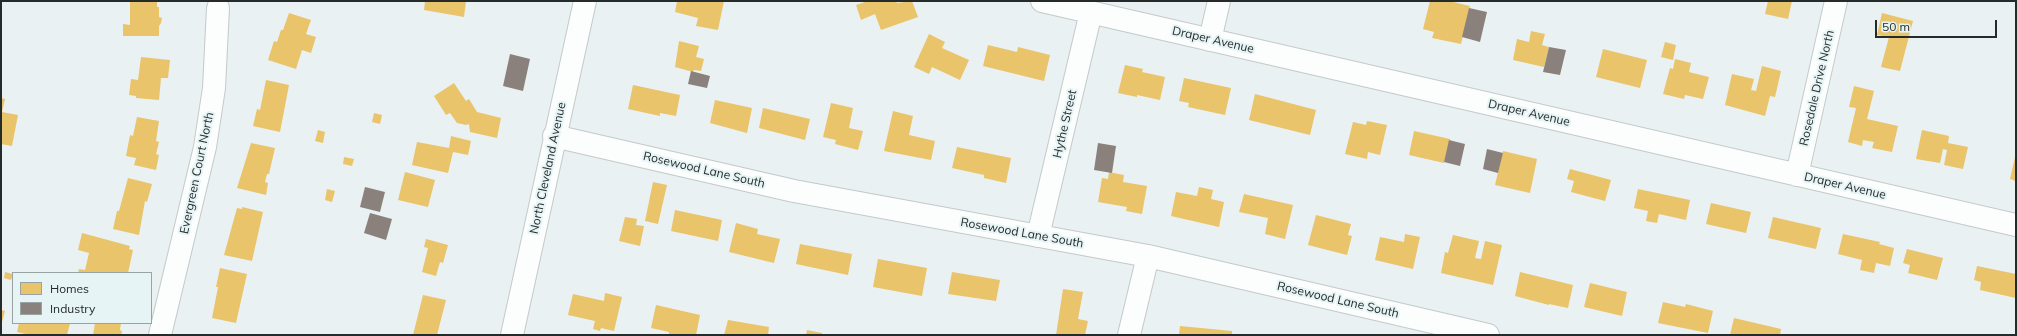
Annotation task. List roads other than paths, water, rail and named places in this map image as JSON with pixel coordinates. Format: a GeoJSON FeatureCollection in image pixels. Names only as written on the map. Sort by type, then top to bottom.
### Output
{"type":"FeatureCollection","features":[{"type":"Feature","properties":{"kind":"street","name":"North Cleveland Avenue"},"geometry":{"type":"LineString","coordinates":[[512,335],[554,136],[585,1]]}},
{"type":"Feature","properties":{"kind":"street","name":"Draper Avenue"},"geometry":{"type":"LineString","coordinates":[[1042,1],[2016,225]]}},
{"type":"Feature","properties":{"kind":"street"},"geometry":{"type":"LineString","coordinates":[[1210,40],[1219,1]]}},
{"type":"Feature","properties":{"kind":"street","name":"Rosedale Drive North"},"geometry":{"type":"LineString","coordinates":[[1797,175],[1836,1]]}},
{"type":"Feature","properties":{"kind":"street","name":"Evergreen Court North"},"geometry":{"type":"LineString","coordinates":[[160,335],[205,147],[214,88],[218,8]]}},
{"type":"Feature","properties":{"kind":"street","name":"Hythe Street"},"geometry":{"type":"LineString","coordinates":[[1038,236],[1091,12]]}},
{"type":"Feature","properties":{"kind":"street","name":"Rosewood Lane South"},"geometry":{"type":"LineString","coordinates":[[554,136],[794,191],[1148,256],[1488,335]]}},
{"type":"Feature","properties":{"kind":"street"},"geometry":{"type":"LineString","coordinates":[[1129,335],[1148,256]]}}]}
